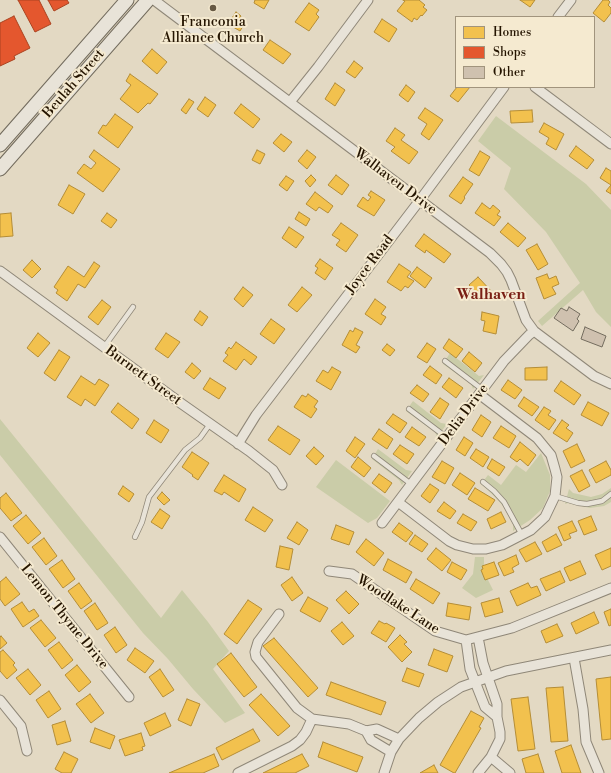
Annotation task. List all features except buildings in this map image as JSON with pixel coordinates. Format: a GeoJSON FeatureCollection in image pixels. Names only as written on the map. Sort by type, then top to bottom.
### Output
{"type":"FeatureCollection","features":[{"type":"Feature","properties":{"kind":"main road","name":"Beulah Street"},"geometry":{"type":"LineString","coordinates":[[0,145],[127,0]]}},
{"type":"Feature","properties":{"kind":"main road","name":"Beulah Street"},"geometry":{"type":"LineString","coordinates":[[0,169],[148,0]]}},
{"type":"Feature","properties":{"kind":"street","name":"Walhaven Drive"},"geometry":{"type":"LineString","coordinates":[[154,0],[490,253],[501,264],[511,280],[526,320],[534,331],[594,376],[611,384]]}},
{"type":"Feature","properties":{"kind":"street"},"geometry":{"type":"LineString","coordinates":[[290,102],[368,0]]}},
{"type":"Feature","properties":{"kind":"street"},"geometry":{"type":"LineString","coordinates":[[559,16],[571,0]]}},
{"type":"Feature","properties":{"kind":"street","name":"Joyce Road"},"geometry":{"type":"LineString","coordinates":[[238,444],[256,415],[503,88]]}},
{"type":"Feature","properties":{"kind":"street"},"geometry":{"type":"LineString","coordinates":[[536,88],[611,144]]}},
{"type":"Feature","properties":{"kind":"street","name":"Burnett Street"},"geometry":{"type":"LineString","coordinates":[[0,271],[273,470],[282,485]]}},
{"type":"Feature","properties":{"kind":"street","name":"Delia Drive"},"geometry":{"type":"LineString","coordinates":[[382,523],[504,361],[534,331]]}},
{"type":"Feature","properties":{"kind":"street"},"geometry":{"type":"LineString","coordinates":[[398,502],[449,541],[466,548],[492,548],[522,536],[545,517],[555,496],[557,477],[547,449],[537,438],[481,392]]}},
{"type":"Feature","properties":{"kind":"street","name":"Lemon Thyme Drive"},"geometry":{"type":"LineString","coordinates":[[0,537],[129,697]]}},
{"type":"Feature","properties":{"kind":"street","name":"Woodlake Lane"},"geometry":{"type":"LineString","coordinates":[[329,571],[352,574],[435,631],[466,640]]}},
{"type":"Feature","properties":{"kind":"street"},"geometry":{"type":"LineString","coordinates":[[497,718],[484,707],[470,669],[466,640],[512,628],[611,588]]}},
{"type":"Feature","properties":{"kind":"street"},"geometry":{"type":"LineString","coordinates":[[279,614],[258,642],[256,657],[297,708],[312,719],[349,724],[366,731],[377,729],[399,740]]}},
{"type":"Feature","properties":{"kind":"street"},"geometry":{"type":"LineString","coordinates":[[478,637],[484,663],[497,704],[497,718],[500,732],[500,739],[491,757],[478,773]]}},
{"type":"Feature","properties":{"kind":"street"},"geometry":{"type":"LineString","coordinates":[[384,773],[391,752],[399,740],[419,718],[438,702],[461,687],[506,671],[611,650]]}},
{"type":"Feature","properties":{"kind":"street"},"geometry":{"type":"LineString","coordinates":[[574,658],[583,709],[586,742],[599,773]]}},
{"type":"Feature","properties":{"kind":"street"},"geometry":{"type":"LineString","coordinates":[[0,700],[21,726],[27,751]]}},
{"type":"Feature","properties":{"kind":"street"},"geometry":{"type":"LineString","coordinates":[[242,772],[292,746],[300,740],[306,732],[312,719]]}},
{"type":"Feature","properties":{"kind":"street"},"geometry":{"type":"LineString","coordinates":[[366,731],[371,740],[391,752]]}},
{"type":"Feature","properties":{"kind":"street"},"geometry":{"type":"LineString","coordinates":[[491,757],[510,773]]}},
{"type":"Feature","properties":{"kind":"lane"},"geometry":{"type":"LineString","coordinates":[[104,348],[134,307]]}},
{"type":"Feature","properties":{"kind":"lane"},"geometry":{"type":"LineString","coordinates":[[445,361],[481,392]]}},
{"type":"Feature","properties":{"kind":"lane"},"geometry":{"type":"LineString","coordinates":[[409,409],[446,437]]}},
{"type":"Feature","properties":{"kind":"lane"},"geometry":{"type":"LineString","coordinates":[[135,537],[142,522],[149,497],[181,455],[200,438],[210,424]]}},
{"type":"Feature","properties":{"kind":"lane"},"geometry":{"type":"LineString","coordinates":[[374,456],[411,484]]}},
{"type":"Feature","properties":{"kind":"lane"},"geometry":{"type":"LineString","coordinates":[[483,482],[504,502],[522,536]]}},
{"type":"Feature","properties":{"kind":"lane"},"geometry":{"type":"LineString","coordinates":[[555,496],[578,503],[587,504],[602,501],[611,494]]}},
{"type":"Feature","properties":{"kind":"green space"},"geometry":{"type":"Polygon","coordinates":[[[496,116],[586,184],[611,210],[611,327],[596,312],[583,290],[542,326],[538,321],[580,283],[546,232],[504,189],[511,168],[478,141],[496,116]]]}},
{"type":"Feature","properties":{"kind":"green space"},"geometry":{"type":"Polygon","coordinates":[[[450,353],[479,376],[484,375],[473,389],[471,384],[443,364],[450,353]]]}},
{"type":"Feature","properties":{"kind":"green space"},"geometry":{"type":"Polygon","coordinates":[[[413,401],[441,423],[447,424],[437,437],[435,432],[406,411],[413,401]]]}},
{"type":"Feature","properties":{"kind":"green space"},"geometry":{"type":"Polygon","coordinates":[[[0,419],[161,618],[182,590],[229,651],[213,669],[245,713],[225,723],[143,633],[0,455],[0,419]]]}},
{"type":"Feature","properties":{"kind":"green space"},"geometry":{"type":"Polygon","coordinates":[[[378,449],[406,470],[412,471],[402,485],[399,480],[372,459],[378,449]]]}},
{"type":"Feature","properties":{"kind":"green space"},"geometry":{"type":"Polygon","coordinates":[[[541,453],[550,475],[550,491],[543,508],[530,520],[513,531],[513,524],[505,508],[481,484],[488,475],[501,485],[516,465],[526,472],[541,453]]]}},
{"type":"Feature","properties":{"kind":"green space"},"geometry":{"type":"Polygon","coordinates":[[[336,460],[390,501],[377,518],[368,523],[316,487],[336,460]]]}},
{"type":"Feature","properties":{"kind":"green space"},"geometry":{"type":"Polygon","coordinates":[[[611,488],[611,502],[604,506],[590,508],[568,503],[565,504],[569,489],[573,493],[591,497],[602,494],[611,488]]]}},
{"type":"Feature","properties":{"kind":"green space"},"geometry":{"type":"Polygon","coordinates":[[[475,557],[484,557],[484,572],[493,590],[476,598],[462,588],[473,574],[475,557]]]}},
{"type":"Feature","properties":{"kind":"place","name":"Franconia Alliance Church"},"geometry":{"type":"Point","coordinates":[213,8]}},
{"type":"Feature","properties":{"kind":"district","name":"Walhaven"},"geometry":{"type":"Point","coordinates":[491,295]}}]}
